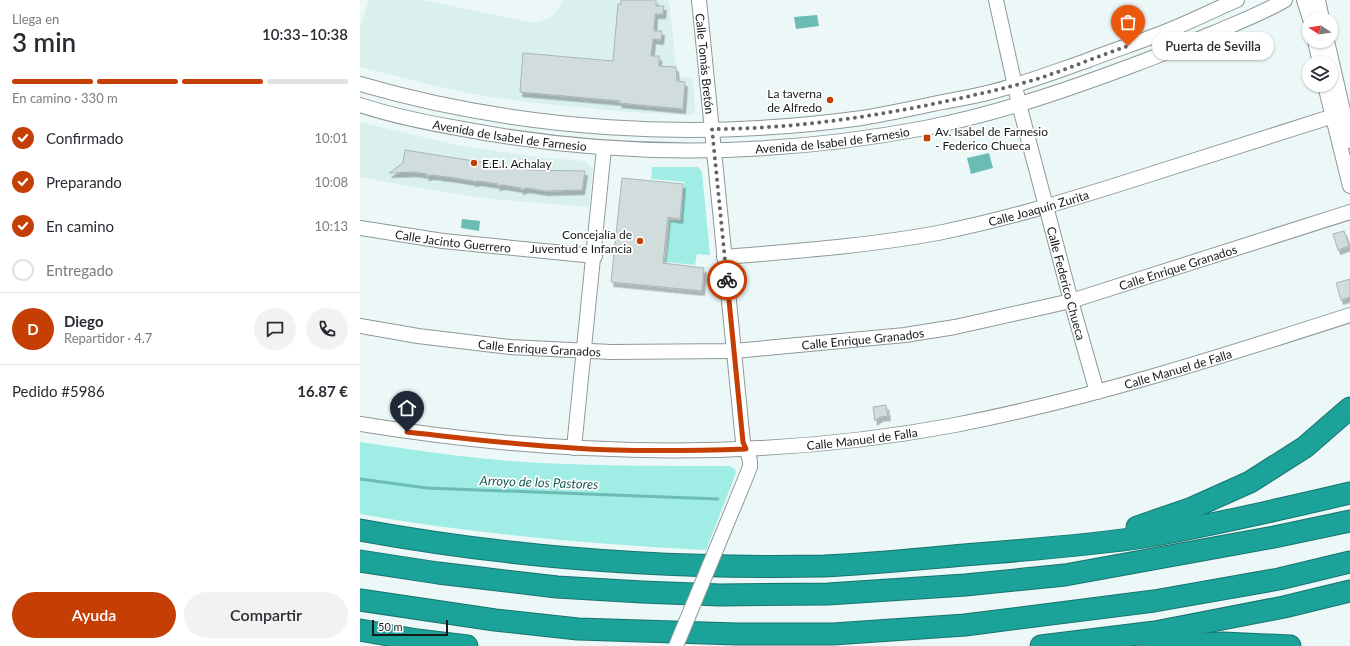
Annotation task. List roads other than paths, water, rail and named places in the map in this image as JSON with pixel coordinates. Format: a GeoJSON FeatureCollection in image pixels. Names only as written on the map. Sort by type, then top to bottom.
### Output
{"type":"FeatureCollection","features":[{"type":"Feature","properties":{"kind":"highway"},"geometry":{"type":"LineString","coordinates":[[1041,549],[1140,526],[1192,508],[1250,482],[1305,447],[1350,408]]}},
{"type":"Feature","properties":{"kind":"highway"},"geometry":{"type":"LineString","coordinates":[[360,530],[462,547],[552,557],[687,565],[827,566],[1041,549],[1143,537],[1270,512],[1350,493]]}},
{"type":"Feature","properties":{"kind":"highway"},"geometry":{"type":"LineString","coordinates":[[360,561],[438,573],[557,587],[720,595],[828,594],[965,585],[1065,575],[1274,537],[1350,521]]}},
{"type":"Feature","properties":{"kind":"highway"},"geometry":{"type":"LineString","coordinates":[[360,600],[495,620],[578,629],[737,634],[833,634],[966,625],[1154,601],[1279,579],[1350,562]]}},
{"type":"Feature","properties":{"kind":"highway"},"geometry":{"type":"LineString","coordinates":[[1041,646],[1155,632],[1284,607],[1350,592]]}},
{"type":"Feature","properties":{"kind":"highway"},"geometry":{"type":"LineString","coordinates":[[360,630],[418,640],[467,646]]}},
{"type":"Feature","properties":{"kind":"highway"},"geometry":{"type":"LineString","coordinates":[[1151,646],[1223,643],[1290,646]]}},
{"type":"Feature","properties":{"kind":"street","name":"Calle Tomás Bretón"},"geometry":{"type":"LineString","coordinates":[[676,646],[750,468],[749,456],[743,442],[699,0]]}},
{"type":"Feature","properties":{"kind":"street","name":"Calle Federico Chueca"},"geometry":{"type":"LineString","coordinates":[[996,0],[1019,104],[1071,301],[1098,392]]}},
{"type":"Feature","properties":{"kind":"street","name":"Avenida de Isabel de Farnesio"},"geometry":{"type":"LineString","coordinates":[[360,84],[438,105],[563,123],[627,128],[684,130],[739,129],[813,124],[864,117],[990,92],[1016,85],[1156,36],[1237,0]]}},
{"type":"Feature","properties":{"kind":"street","name":"Avenida de Isabel de Farnesio"},"geometry":{"type":"LineString","coordinates":[[360,105],[433,124],[496,136],[604,148],[714,151],[813,144],[926,128],[1019,104],[1079,85],[1163,54],[1255,16],[1285,0]]}},
{"type":"Feature","properties":{"kind":"street"},"geometry":{"type":"LineString","coordinates":[[1304,0],[1308,12]]}},
{"type":"Feature","properties":{"kind":"street"},"geometry":{"type":"LineString","coordinates":[[1318,0],[1321,12]]}},
{"type":"Feature","properties":{"kind":"street"},"geometry":{"type":"LineString","coordinates":[[1328,48],[1350,186]]}},
{"type":"Feature","properties":{"kind":"street"},"geometry":{"type":"LineString","coordinates":[[1328,92],[1350,141]]}},
{"type":"Feature","properties":{"kind":"street","name":"Calle Joaquín Zurita"},"geometry":{"type":"LineString","coordinates":[[724,257],[890,241],[969,226],[1047,207],[1338,115]]}},
{"type":"Feature","properties":{"kind":"street"},"geometry":{"type":"LineString","coordinates":[[574,448],[595,256],[604,148]]}},
{"type":"Feature","properties":{"kind":"street","name":"Calle Enrique Granados"},"geometry":{"type":"LineString","coordinates":[[360,326],[418,336],[510,347],[585,351],[734,351],[905,335],[956,326],[1071,301],[1350,212]]}},
{"type":"Feature","properties":{"kind":"street","name":"Calle Jacinto Guerrero"},"geometry":{"type":"LineString","coordinates":[[360,228],[443,241],[595,256]]}},
{"type":"Feature","properties":{"kind":"street","name":"Calle Manuel de Falla"},"geometry":{"type":"LineString","coordinates":[[360,424],[415,433],[574,448],[654,451],[746,449],[807,445],[870,438],[953,425],[1050,404],[1098,392],[1255,346],[1350,315]]}},
{"type":"Feature","properties":{"kind":"waterway","name":"Arroyo de los Pastores"},"geometry":{"type":"LineString","coordinates":[[360,479],[427,488],[718,499]]}},
{"type":"Feature","properties":{"kind":"place","name":"Puerta de Sevilla"},"geometry":{"type":"Point","coordinates":[1128,46]}},
{"type":"Feature","properties":{"kind":"place","name":"La taverna de Alfredo"},"geometry":{"type":"Point","coordinates":[830,100]}},
{"type":"Feature","properties":{"kind":"place","name":"Av. Isabel de Farnesio - Federico Chueca"},"geometry":{"type":"Point","coordinates":[927,138]}},
{"type":"Feature","properties":{"kind":"place","name":"E.E.I. Achalay"},"geometry":{"type":"Point","coordinates":[474,163]}},
{"type":"Feature","properties":{"kind":"place","name":"Concejalía de Juventud e Infancia"},"geometry":{"type":"Point","coordinates":[640,241]}}]}
